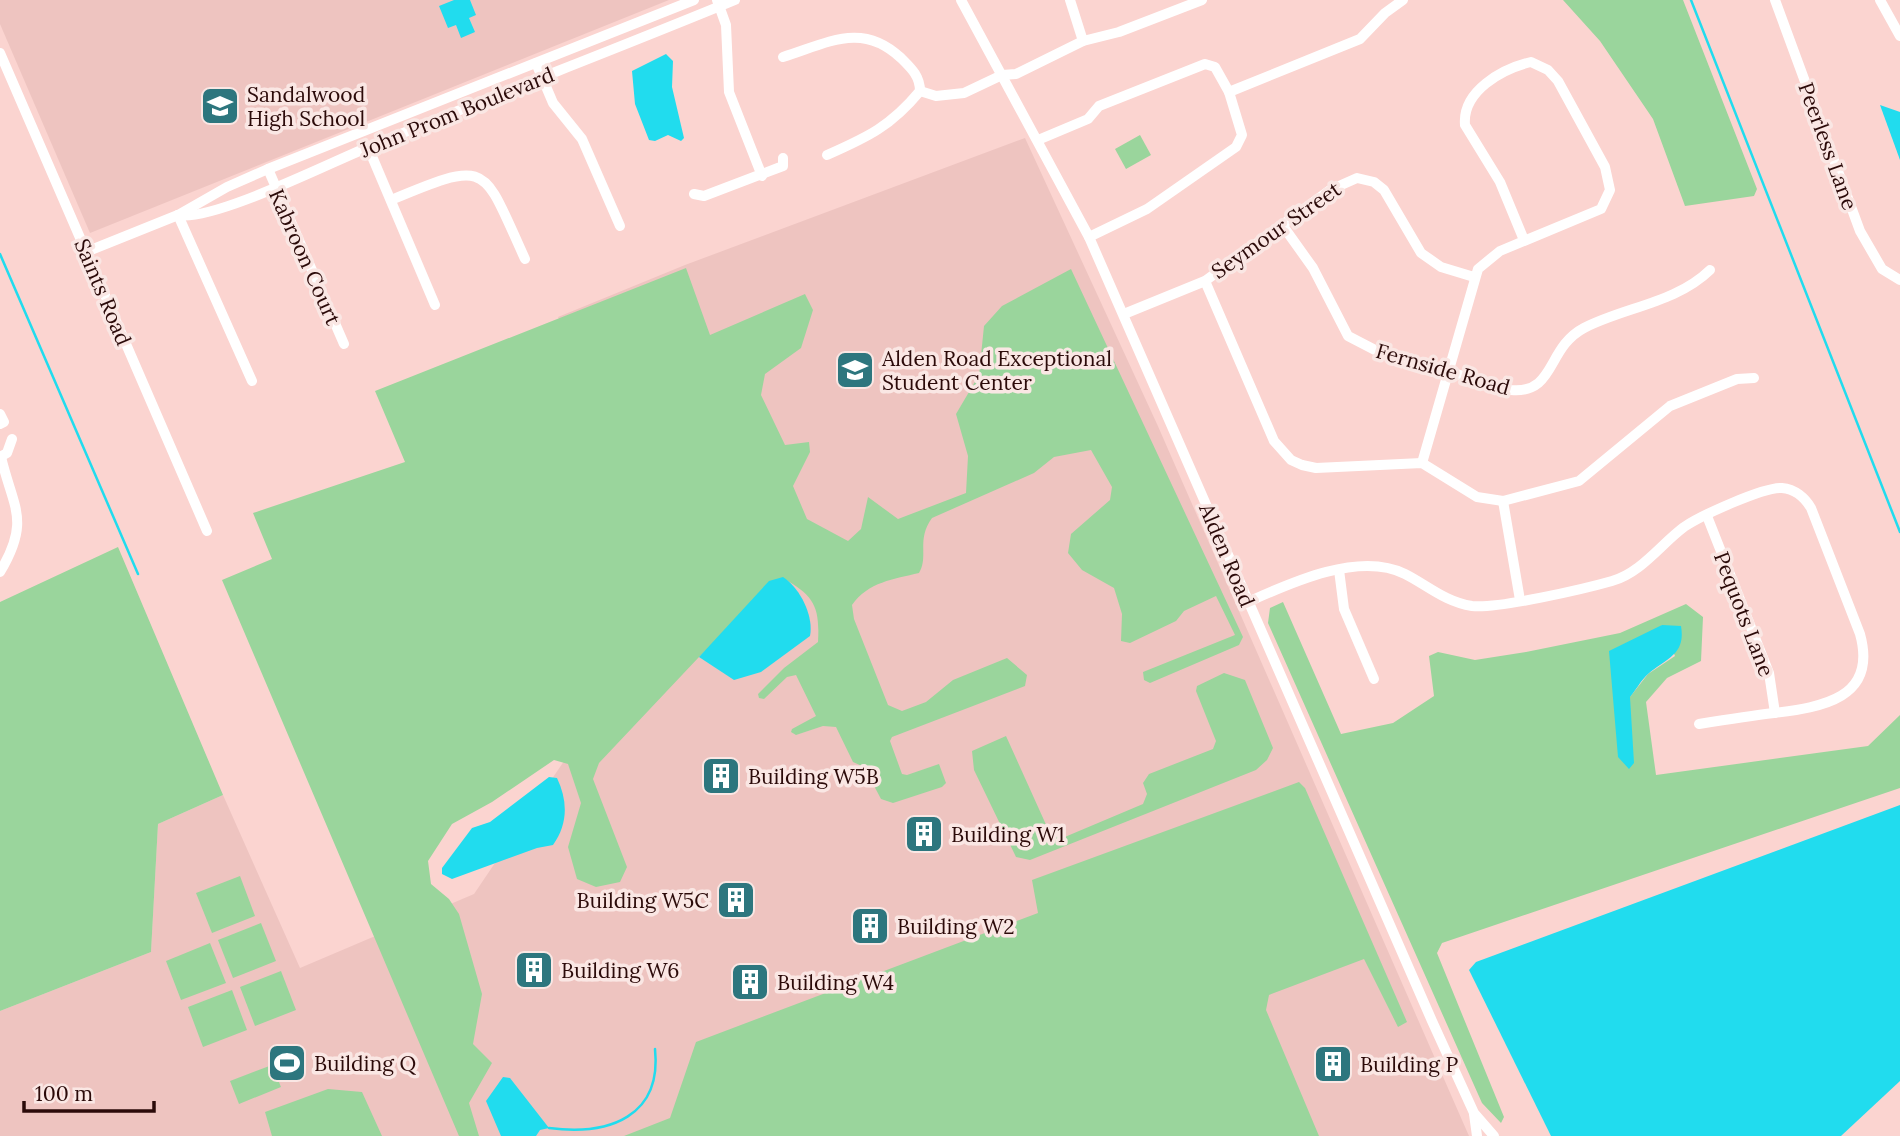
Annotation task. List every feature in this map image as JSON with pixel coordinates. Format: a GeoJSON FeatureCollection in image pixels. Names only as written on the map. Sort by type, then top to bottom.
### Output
{"type":"FeatureCollection","features":[{"type":"Feature","properties":{"kind":"street","name":"John Prom Boulevard"},"geometry":{"type":"LineString","coordinates":[[86,252],[178,215],[227,187],[268,169],[694,0]]}},
{"type":"Feature","properties":{"kind":"street","name":"John Prom Boulevard"},"geometry":{"type":"LineString","coordinates":[[178,215],[191,218],[237,204],[718,3],[735,0]]}},
{"type":"Feature","properties":{"kind":"street"},"geometry":{"type":"LineString","coordinates":[[1070,0],[1083,41]]}},
{"type":"Feature","properties":{"kind":"street"},"geometry":{"type":"LineString","coordinates":[[920,91],[936,96],[964,93],[1002,75],[1016,74],[1083,41],[1119,32],[1202,0]]}},
{"type":"Feature","properties":{"kind":"street"},"geometry":{"type":"LineString","coordinates":[[1228,92],[1360,39],[1385,13],[1403,0]]}},
{"type":"Feature","properties":{"kind":"street","name":"Peerless Lane"},"geometry":{"type":"LineString","coordinates":[[1774,0],[1860,231],[1882,269],[1900,280]]}},
{"type":"Feature","properties":{"kind":"street"},"geometry":{"type":"LineString","coordinates":[[1880,0],[1900,36]]}},
{"type":"Feature","properties":{"kind":"street","name":"Alden Road"},"geometry":{"type":"LineString","coordinates":[[962,2],[1089,237],[1124,314],[1474,1113],[1477,1136]]}},
{"type":"Feature","properties":{"kind":"street"},"geometry":{"type":"LineString","coordinates":[[718,3],[727,33],[729,92],[762,176]]}},
{"type":"Feature","properties":{"kind":"street"},"geometry":{"type":"LineString","coordinates":[[783,57],[851,37],[873,38],[883,43],[916,74],[920,91]]}},
{"type":"Feature","properties":{"kind":"street","name":"Saints Road"},"geometry":{"type":"LineString","coordinates":[[0,54],[206,531]]}},
{"type":"Feature","properties":{"kind":"street"},"geometry":{"type":"LineString","coordinates":[[1422,463],[1474,276],[1488,259],[1524,240],[1601,209],[1609,190],[1605,167],[1558,81],[1548,70],[1531,62],[1518,65],[1492,81],[1466,103],[1465,125],[1500,182],[1524,240]]}},
{"type":"Feature","properties":{"kind":"street"},"geometry":{"type":"LineString","coordinates":[[536,63],[553,103],[582,139],[620,226]]}},
{"type":"Feature","properties":{"kind":"street"},"geometry":{"type":"LineString","coordinates":[[1038,139],[1088,119],[1099,106],[1205,64],[1215,67],[1228,92],[1242,135],[1236,147],[1147,209],[1089,237]]}},
{"type":"Feature","properties":{"kind":"street"},"geometry":{"type":"LineString","coordinates":[[827,156],[878,132],[899,116],[920,91]]}},
{"type":"Feature","properties":{"kind":"street"},"geometry":{"type":"LineString","coordinates":[[330,163],[335,153],[334,142]]}},
{"type":"Feature","properties":{"kind":"street"},"geometry":{"type":"LineString","coordinates":[[368,147],[435,304]]}},
{"type":"Feature","properties":{"kind":"street"},"geometry":{"type":"LineString","coordinates":[[694,194],[704,196],[762,176],[783,166],[783,158]]}},
{"type":"Feature","properties":{"kind":"street","name":"Kabroon Court"},"geometry":{"type":"LineString","coordinates":[[268,169],[344,344]]}},
{"type":"Feature","properties":{"kind":"street"},"geometry":{"type":"LineString","coordinates":[[391,200],[461,173],[483,179],[499,200],[526,259]]}},
{"type":"Feature","properties":{"kind":"street","name":"Seymour Street"},"geometry":{"type":"LineString","coordinates":[[1124,314],[1205,281],[1349,179],[1364,178],[1384,190],[1421,253],[1441,267],[1474,276]]}},
{"type":"Feature","properties":{"kind":"street"},"geometry":{"type":"LineString","coordinates":[[178,215],[252,382]]}},
{"type":"Feature","properties":{"kind":"street","name":"Fernside Road"},"geometry":{"type":"LineString","coordinates":[[1283,226],[1313,268],[1348,336],[1375,350],[1511,390],[1533,388],[1544,380],[1556,353],[1582,329],[1691,286],[1710,270]]}},
{"type":"Feature","properties":{"kind":"street"},"geometry":{"type":"LineString","coordinates":[[1205,281],[1274,441],[1291,460],[1316,468],[1422,463],[1477,497],[1503,501],[1579,481],[1670,405],[1737,379],[1754,378]]}},
{"type":"Feature","properties":{"kind":"street"},"geometry":{"type":"LineString","coordinates":[[0,572],[14,546],[20,522],[0,457],[7,453],[12,439]]}},
{"type":"Feature","properties":{"kind":"street"},"geometry":{"type":"LineString","coordinates":[[1248,602],[1318,572],[1373,568],[1399,571],[1446,598],[1472,606],[1520,600],[1623,577],[1688,525],[1773,489],[1787,489],[1801,495],[1811,509],[1860,634],[1863,655],[1856,680],[1839,699],[1823,707],[1699,723]]}},
{"type":"Feature","properties":{"kind":"street"},"geometry":{"type":"LineString","coordinates":[[1503,501],[1520,600]]}},
{"type":"Feature","properties":{"kind":"street","name":"Pequots Lane"},"geometry":{"type":"LineString","coordinates":[[1707,516],[1769,673],[1775,713]]}},
{"type":"Feature","properties":{"kind":"street"},"geometry":{"type":"LineString","coordinates":[[1339,570],[1344,609],[1374,679]]}},
{"type":"Feature","properties":{"kind":"street","name":"Alden Road"},"geometry":{"type":"LineString","coordinates":[[1474,1113],[1494,1136]]}},
{"type":"Feature","properties":{"kind":"shaded area","name":"Sandalwood High School"},"geometry":{"type":"Polygon","coordinates":[[[0,0],[669,0],[90,233],[0,24],[0,0]]]}},
{"type":"Feature","properties":{"kind":"shaded area"},"geometry":{"type":"Polygon","coordinates":[[[1025,138],[1157,424],[1469,1136],[0,1136],[0,1011],[151,952],[158,824],[223,795],[300,968],[474,894],[667,609],[558,317],[685,265],[1025,138]]]}},
{"type":"Feature","properties":{"kind":"green space"},"geometry":{"type":"Polygon","coordinates":[[[1563,0],[1683,0],[1757,189],[1754,196],[1685,206],[1653,119],[1600,41],[1563,0]]]}},
{"type":"Feature","properties":{"kind":"green space"},"geometry":{"type":"Polygon","coordinates":[[[1140,135],[1151,155],[1126,169],[1115,149],[1140,135]]]}},
{"type":"Feature","properties":{"kind":"green space"},"geometry":{"type":"Polygon","coordinates":[[[686,268],[710,335],[805,294],[813,310],[801,348],[765,374],[761,395],[785,445],[809,442],[810,452],[793,486],[807,519],[848,541],[861,529],[868,497],[898,519],[966,493],[968,456],[956,414],[979,375],[984,326],[1002,306],[1071,269],[1243,637],[1239,645],[1150,683],[1144,680],[1143,672],[1235,635],[1216,596],[1184,611],[1176,621],[1130,643],[1121,641],[1122,614],[1114,588],[1082,570],[1068,553],[1071,534],[1110,500],[1112,487],[1091,450],[1054,457],[1034,473],[932,518],[923,541],[923,560],[919,573],[874,586],[858,597],[852,605],[854,619],[888,705],[902,711],[926,702],[953,680],[1007,658],[1027,675],[1025,686],[892,737],[890,741],[902,774],[907,775],[939,764],[946,783],[942,787],[893,803],[881,799],[864,767],[853,762],[836,727],[823,726],[796,735],[791,732],[816,716],[796,675],[787,677],[764,699],[759,698],[758,694],[784,668],[818,642],[818,619],[813,603],[802,591],[783,578],[699,657],[599,763],[593,779],[627,867],[620,882],[596,887],[577,879],[568,847],[581,803],[568,764],[554,760],[492,802],[452,824],[428,861],[431,884],[449,899],[459,914],[482,994],[473,1044],[492,1063],[469,1103],[479,1136],[459,1136],[222,580],[272,559],[253,513],[405,462],[375,391],[686,268]]]}},
{"type":"Feature","properties":{"kind":"green space"},"geometry":{"type":"Polygon","coordinates":[[[118,547],[223,795],[158,824],[151,952],[0,1011],[0,602],[118,547]]]}},
{"type":"Feature","properties":{"kind":"green space"},"geometry":{"type":"Polygon","coordinates":[[[1283,602],[1341,734],[1393,723],[1434,696],[1429,656],[1438,652],[1475,660],[1526,652],[1620,633],[1686,604],[1703,617],[1701,661],[1667,678],[1646,702],[1656,775],[1868,746],[1900,715],[1900,788],[1442,943],[1437,953],[1504,1117],[1501,1123],[1482,1103],[1268,623],[1270,608],[1283,602]],[[1662,625],[1630,697],[1648,674],[1675,656],[1662,625]]]}},
{"type":"Feature","properties":{"kind":"green space"},"geometry":{"type":"Polygon","coordinates":[[[1224,673],[1245,680],[1273,748],[1267,760],[1256,770],[1030,860],[1016,857],[974,770],[972,751],[1006,736],[1048,829],[1060,839],[1143,804],[1147,794],[1143,783],[1149,774],[1213,749],[1216,741],[1196,691],[1197,686],[1224,673]]]}},
{"type":"Feature","properties":{"kind":"green space"},"geometry":{"type":"Polygon","coordinates":[[[1299,782],[1305,788],[1407,1022],[1398,1027],[1364,959],[1269,995],[1266,1010],[1319,1136],[624,1136],[670,1118],[696,1042],[1038,913],[1032,880],[1299,782]]]}},
{"type":"Feature","properties":{"kind":"green space"},"geometry":{"type":"Polygon","coordinates":[[[240,876],[255,916],[212,933],[196,893],[240,876]]]}},
{"type":"Feature","properties":{"kind":"green space"},"geometry":{"type":"Polygon","coordinates":[[[261,923],[276,961],[233,978],[218,940],[261,923]]]}},
{"type":"Feature","properties":{"kind":"green space"},"geometry":{"type":"Polygon","coordinates":[[[210,943],[226,983],[181,1000],[166,961],[210,943]]]}},
{"type":"Feature","properties":{"kind":"green space"},"geometry":{"type":"Polygon","coordinates":[[[281,971],[296,1010],[255,1026],[240,987],[281,971]]]}},
{"type":"Feature","properties":{"kind":"green space"},"geometry":{"type":"Polygon","coordinates":[[[232,990],[247,1030],[203,1047],[188,1007],[232,990]]]}},
{"type":"Feature","properties":{"kind":"green space"},"geometry":{"type":"Polygon","coordinates":[[[272,1065],[281,1087],[239,1104],[230,1081],[272,1065]]]}},
{"type":"Feature","properties":{"kind":"green space"},"geometry":{"type":"Polygon","coordinates":[[[328,1089],[362,1092],[382,1136],[272,1136],[265,1112],[328,1089]]]}},
{"type":"Feature","properties":{"kind":"water"},"geometry":{"type":"Polygon","coordinates":[[[454,0],[470,0],[476,15],[469,18],[475,32],[461,38],[456,25],[448,28],[439,6],[454,0]]]}},
{"type":"Feature","properties":{"kind":"water"},"geometry":{"type":"Polygon","coordinates":[[[666,54],[673,61],[672,87],[684,138],[681,141],[668,135],[655,141],[649,140],[635,104],[632,71],[666,54]]]}},
{"type":"Feature","properties":{"kind":"water"},"geometry":{"type":"Polygon","coordinates":[[[1880,105],[1900,112],[1900,160],[1880,105]]]}},
{"type":"Feature","properties":{"kind":"water"},"geometry":{"type":"Polygon","coordinates":[[[783,577],[795,588],[808,611],[810,636],[761,672],[734,680],[699,657],[769,581],[783,577]]]}},
{"type":"Feature","properties":{"kind":"water"},"geometry":{"type":"Polygon","coordinates":[[[1662,625],[1681,626],[1682,636],[1678,650],[1645,676],[1630,697],[1634,763],[1629,769],[1618,757],[1609,651],[1662,625]]]}},
{"type":"Feature","properties":{"kind":"water"},"geometry":{"type":"Polygon","coordinates":[[[549,777],[557,778],[565,804],[562,829],[553,845],[537,848],[452,879],[442,874],[442,868],[472,828],[490,822],[549,777]]]}},
{"type":"Feature","properties":{"kind":"water"},"geometry":{"type":"Polygon","coordinates":[[[1900,805],[1900,1081],[1841,1136],[1551,1136],[1469,970],[1476,962],[1900,805]]]}},
{"type":"Feature","properties":{"kind":"water"},"geometry":{"type":"Polygon","coordinates":[[[503,1077],[510,1078],[549,1128],[540,1130],[536,1136],[501,1136],[486,1101],[503,1077]]]}},
{"type":"Feature","properties":{"kind":"waterway"},"geometry":{"type":"LineString","coordinates":[[1691,0],[1900,532]]}},
{"type":"Feature","properties":{"kind":"waterway"},"geometry":{"type":"LineString","coordinates":[[0,254],[138,574]]}},
{"type":"Feature","properties":{"kind":"waterway"},"geometry":{"type":"LineString","coordinates":[[549,1128],[592,1128],[628,1117],[641,1106],[650,1091],[655,1072],[655,1049]]}},
{"type":"Feature","properties":{"kind":"place","name":"Sandalwood High School"},"geometry":{"type":"Point","coordinates":[220,106]}},
{"type":"Feature","properties":{"kind":"place","name":"Alden Road Exceptional Student Center"},"geometry":{"type":"Point","coordinates":[855,370]}},
{"type":"Feature","properties":{"kind":"place","name":"Building W5B"},"geometry":{"type":"Point","coordinates":[721,776]}},
{"type":"Feature","properties":{"kind":"place","name":"Building W1"},"geometry":{"type":"Point","coordinates":[924,834]}},
{"type":"Feature","properties":{"kind":"place","name":"Building W5C"},"geometry":{"type":"Point","coordinates":[736,900]}},
{"type":"Feature","properties":{"kind":"place","name":"Building W2"},"geometry":{"type":"Point","coordinates":[870,926]}},
{"type":"Feature","properties":{"kind":"place","name":"Building W6"},"geometry":{"type":"Point","coordinates":[534,970]}},
{"type":"Feature","properties":{"kind":"place","name":"Building W4"},"geometry":{"type":"Point","coordinates":[750,982]}},
{"type":"Feature","properties":{"kind":"place","name":"Building Q"},"geometry":{"type":"Point","coordinates":[287,1063]}},
{"type":"Feature","properties":{"kind":"place","name":"Building P"},"geometry":{"type":"Point","coordinates":[1333,1064]}}]}
